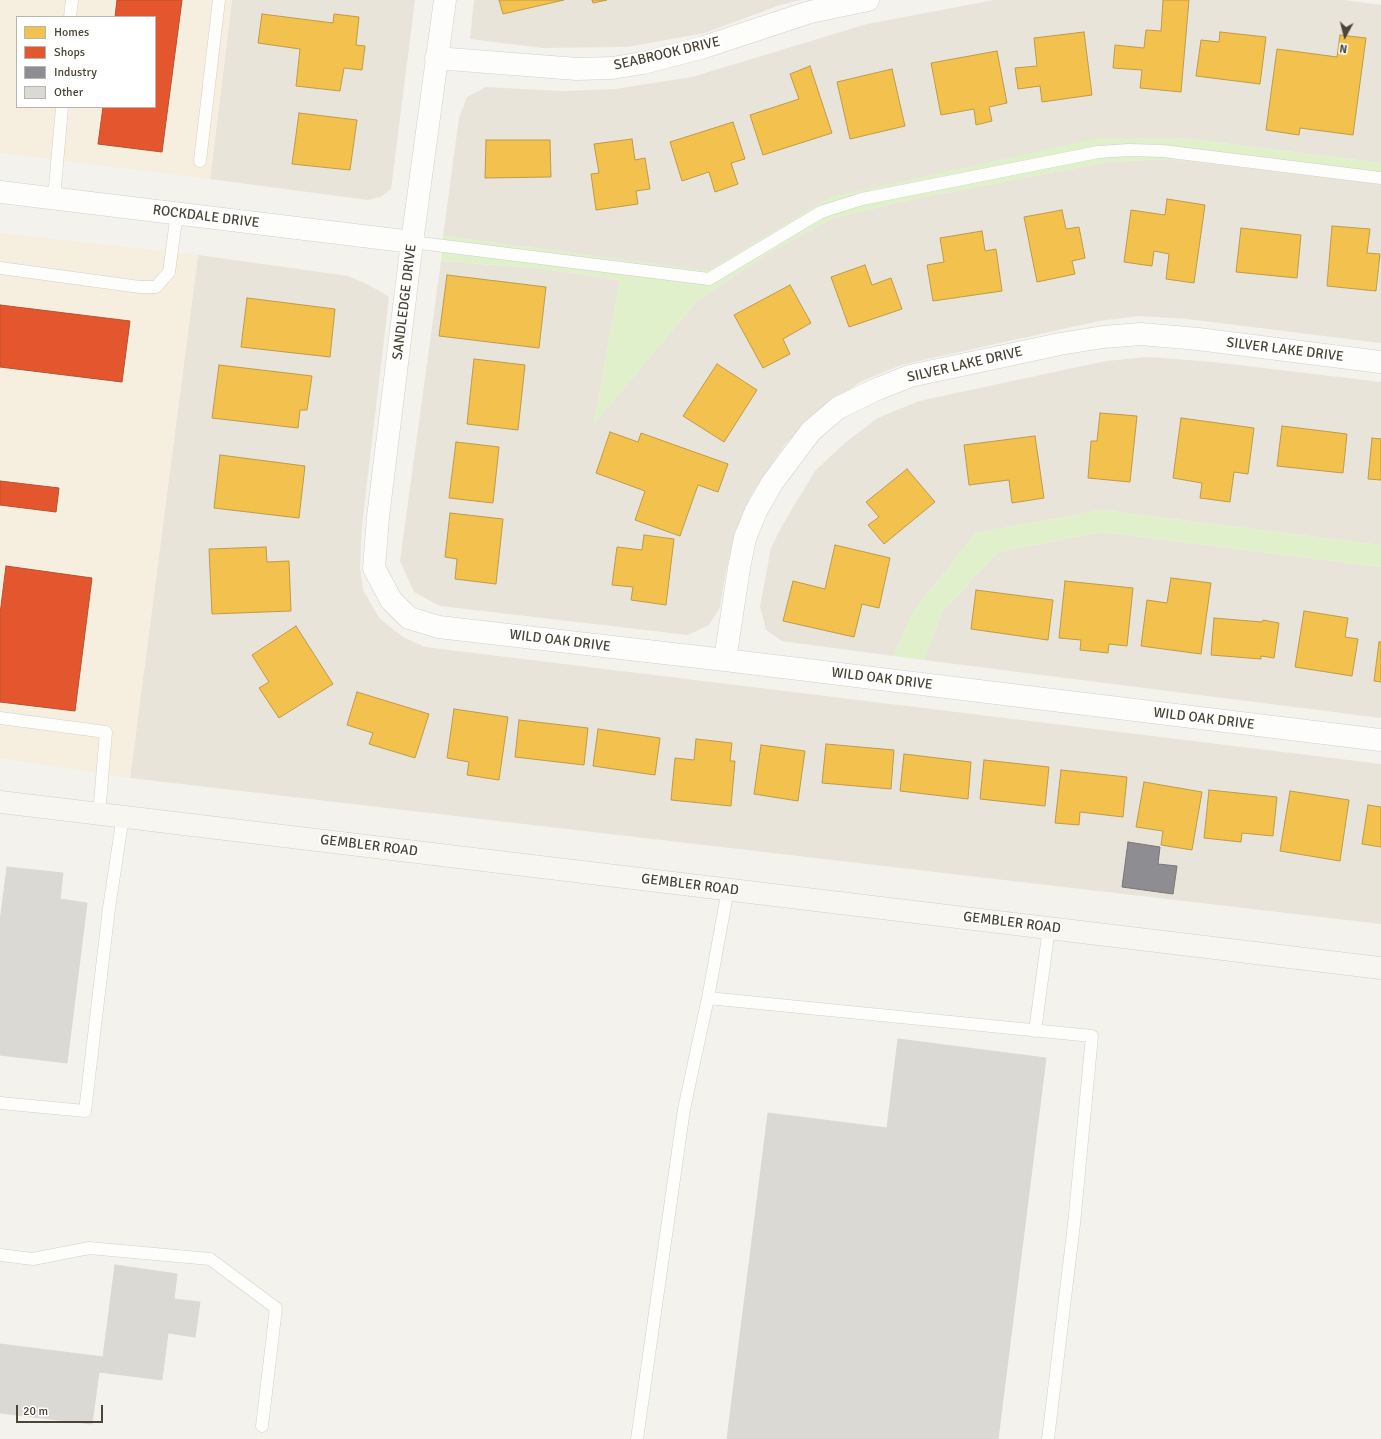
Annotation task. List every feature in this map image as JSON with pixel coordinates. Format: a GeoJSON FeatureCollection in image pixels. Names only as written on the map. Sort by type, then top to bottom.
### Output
{"type":"FeatureCollection","features":[{"type":"Feature","properties":{"kind":"main road","name":"GEMBLER ROAD"},"geometry":{"type":"LineString","coordinates":[[0,804],[123,816],[1381,968]]}},
{"type":"Feature","properties":{"kind":"street","name":"SANDLEDGE DRIVE"},"geometry":{"type":"LineString","coordinates":[[391,600],[374,568],[378,517],[412,242],[445,0]]}},
{"type":"Feature","properties":{"kind":"street","name":"SEABROOK DRIVE"},"geometry":{"type":"LineString","coordinates":[[436,58],[577,69],[612,68],[643,63],[704,47],[810,12],[868,0]]}},
{"type":"Feature","properties":{"kind":"street","name":"ROCKDALE DRIVE"},"geometry":{"type":"LineString","coordinates":[[0,192],[412,242]]}},
{"type":"Feature","properties":{"kind":"street","name":"SILVER LAKE DRIVE"},"geometry":{"type":"LineString","coordinates":[[725,660],[745,538],[756,511],[772,483],[811,431],[838,408],[875,390],[910,376],[1060,344],[1103,337],[1141,334],[1198,339],[1381,362]]}},
{"type":"Feature","properties":{"kind":"street","name":"WILD OAK DRIVE"},"geometry":{"type":"LineString","coordinates":[[391,600],[409,618],[438,627],[725,660],[1381,740]]}},
{"type":"Feature","properties":{"kind":"lane"},"geometry":{"type":"LineString","coordinates":[[70,16],[72,0]]}},
{"type":"Feature","properties":{"kind":"lane"},"geometry":{"type":"LineString","coordinates":[[200,160],[219,0]]}},
{"type":"Feature","properties":{"kind":"lane"},"geometry":{"type":"LineString","coordinates":[[54,198],[62,108]]}},
{"type":"Feature","properties":{"kind":"lane"},"geometry":{"type":"LineString","coordinates":[[412,242],[709,279],[822,212],[862,199],[1098,152],[1129,150],[1163,151],[1381,178]]}},
{"type":"Feature","properties":{"kind":"lane"},"geometry":{"type":"LineString","coordinates":[[0,268],[140,287],[156,287],[169,272],[177,213]]}},
{"type":"Feature","properties":{"kind":"lane"},"geometry":{"type":"LineString","coordinates":[[0,718],[106,732],[99,814]]}},
{"type":"Feature","properties":{"kind":"lane"},"geometry":{"type":"LineString","coordinates":[[0,1103],[85,1111],[109,908],[123,816]]}},
{"type":"Feature","properties":{"kind":"lane"},"geometry":{"type":"LineString","coordinates":[[637,1439],[684,1109],[708,998],[728,889]]}},
{"type":"Feature","properties":{"kind":"lane"},"geometry":{"type":"LineString","coordinates":[[1035,1031],[1049,928]]}},
{"type":"Feature","properties":{"kind":"lane"},"geometry":{"type":"LineString","coordinates":[[708,998],[1092,1036],[1074,1224],[1048,1439]]}},
{"type":"Feature","properties":{"kind":"lane"},"geometry":{"type":"LineString","coordinates":[[0,1255],[33,1259],[89,1248],[210,1259],[276,1308],[262,1426]]}},
{"type":"Feature","properties":{"kind":"shaded area"},"geometry":{"type":"Polygon","coordinates":[[[0,0],[232,0],[210,179],[0,153],[0,0]]]}},
{"type":"Feature","properties":{"kind":"shaded area"},"geometry":{"type":"Polygon","coordinates":[[[232,0],[415,0],[391,189],[382,196],[368,200],[210,179],[232,0]]]}},
{"type":"Feature","properties":{"kind":"shaded area"},"geometry":{"type":"Polygon","coordinates":[[[474,0],[801,0],[780,5],[705,33],[627,47],[542,48],[470,39],[474,0]]]}},
{"type":"Feature","properties":{"kind":"shaded area"},"geometry":{"type":"Polygon","coordinates":[[[994,0],[1344,0],[1381,5],[1381,163],[1181,138],[831,197],[708,271],[443,236],[459,118],[467,97],[486,87],[562,91],[615,89],[692,77],[867,24],[994,0]]]}},
{"type":"Feature","properties":{"kind":"shaded area"},"geometry":{"type":"Polygon","coordinates":[[[1170,159],[1381,184],[1381,343],[1187,319],[1139,316],[1099,321],[901,365],[862,381],[826,405],[786,443],[751,495],[732,544],[720,607],[709,625],[688,635],[440,606],[414,592],[400,561],[441,261],[536,268],[620,280],[594,424],[696,302],[765,255],[833,218],[909,200],[1107,162],[1170,159]]]}},
{"type":"Feature","properties":{"kind":"shaded area"},"geometry":{"type":"Polygon","coordinates":[[[0,233],[198,255],[130,778],[0,758],[0,233]]]}},
{"type":"Feature","properties":{"kind":"shaded area"},"geometry":{"type":"Polygon","coordinates":[[[198,255],[348,276],[369,285],[389,297],[362,525],[360,567],[363,590],[380,619],[403,637],[425,647],[1381,764],[1381,924],[130,778],[198,255]]]}},
{"type":"Feature","properties":{"kind":"shaded area"},"geometry":{"type":"Polygon","coordinates":[[[1149,357],[1213,362],[1381,382],[1381,545],[1102,510],[976,533],[914,610],[893,656],[782,641],[766,630],[760,606],[771,548],[783,524],[815,471],[847,441],[878,418],[919,401],[1106,361],[1149,357]]]}},
{"type":"Feature","properties":{"kind":"shaded area"},"geometry":{"type":"Polygon","coordinates":[[[1102,532],[1381,567],[1381,718],[924,660],[942,612],[998,552],[1102,532]]]}},
{"type":"Feature","properties":{"kind":"green space"},"geometry":{"type":"Polygon","coordinates":[[[1099,138],[1181,138],[1381,163],[1381,184],[1170,159],[1107,162],[909,200],[833,218],[765,255],[696,302],[594,425],[620,280],[536,268],[441,261],[443,236],[708,271],[831,197],[1099,138]]]}},
{"type":"Feature","properties":{"kind":"green space"},"geometry":{"type":"Polygon","coordinates":[[[1102,510],[1381,545],[1381,567],[1102,532],[998,552],[942,612],[924,660],[893,656],[914,610],[976,533],[1102,510]]]}},
{"type":"Feature","properties":{"kind":"building: Homes"},"geometry":{"type":"Polygon","coordinates":[[[499,0],[564,0],[503,14],[499,0]]]}},
{"type":"Feature","properties":{"kind":"building: Homes"},"geometry":{"type":"Polygon","coordinates":[[[592,0],[607,0],[593,3],[592,0]]]}},
{"type":"Feature","properties":{"kind":"building: Homes"},"geometry":{"type":"Polygon","coordinates":[[[1163,0],[1189,0],[1181,92],[1140,88],[1142,70],[1113,68],[1115,45],[1144,48],[1146,30],[1161,31],[1163,0]]]}},
{"type":"Feature","properties":{"kind":"building: Homes"},"geometry":{"type":"Polygon","coordinates":[[[262,14],[333,23],[334,14],[359,17],[356,45],[365,46],[362,70],[344,68],[340,91],[296,86],[300,49],[258,43],[262,14]]]}},
{"type":"Feature","properties":{"kind":"building: Homes"},"geometry":{"type":"Polygon","coordinates":[[[1084,32],[1092,95],[1042,102],[1040,86],[1018,89],[1015,68],[1037,66],[1034,38],[1084,32]]]}},
{"type":"Feature","properties":{"kind":"building: Homes"},"geometry":{"type":"Polygon","coordinates":[[[1220,32],[1266,37],[1260,84],[1196,76],[1201,40],[1219,42],[1220,32]]]}},
{"type":"Feature","properties":{"kind":"building: Homes"},"geometry":{"type":"Polygon","coordinates":[[[1340,35],[1366,38],[1353,135],[1300,128],[1299,135],[1266,130],[1277,49],[1337,57],[1340,35]]]}},
{"type":"Feature","properties":{"kind":"building: Homes"},"geometry":{"type":"Polygon","coordinates":[[[997,51],[1007,103],[989,107],[992,121],[976,125],[974,109],[941,115],[931,63],[997,51]]]}},
{"type":"Feature","properties":{"kind":"building: Homes"},"geometry":{"type":"Polygon","coordinates":[[[810,66],[832,133],[763,155],[750,115],[799,99],[790,74],[810,66]]]}},
{"type":"Feature","properties":{"kind":"building: Homes"},"geometry":{"type":"Polygon","coordinates":[[[892,69],[905,126],[850,139],[837,82],[892,69]]]}},
{"type":"Feature","properties":{"kind":"building: Homes"},"geometry":{"type":"Polygon","coordinates":[[[299,113],[357,120],[350,170],[292,164],[299,113]]]}},
{"type":"Feature","properties":{"kind":"building: Homes"},"geometry":{"type":"Polygon","coordinates":[[[733,122],[745,159],[731,163],[738,184],[715,192],[709,172],[682,181],[670,142],[733,122]]]}},
{"type":"Feature","properties":{"kind":"building: Homes"},"geometry":{"type":"Polygon","coordinates":[[[632,139],[635,160],[645,158],[650,189],[636,191],[638,204],[596,210],[591,174],[599,173],[594,144],[632,139]]]}},
{"type":"Feature","properties":{"kind":"building: Homes"},"geometry":{"type":"Polygon","coordinates":[[[486,140],[550,140],[551,177],[485,178],[486,140]]]}},
{"type":"Feature","properties":{"kind":"building: Homes"},"geometry":{"type":"Polygon","coordinates":[[[1167,199],[1205,205],[1194,283],[1166,279],[1169,254],[1154,251],[1152,266],[1124,262],[1131,210],[1165,215],[1167,199]]]}},
{"type":"Feature","properties":{"kind":"building: Homes"},"geometry":{"type":"Polygon","coordinates":[[[1062,210],[1066,229],[1079,227],[1085,258],[1072,261],[1075,274],[1037,282],[1024,217],[1062,210]]]}},
{"type":"Feature","properties":{"kind":"building: Homes"},"geometry":{"type":"Polygon","coordinates":[[[1332,226],[1370,229],[1367,253],[1380,254],[1376,291],[1327,286],[1332,226]]]}},
{"type":"Feature","properties":{"kind":"building: Homes"},"geometry":{"type":"Polygon","coordinates":[[[1241,228],[1301,235],[1297,278],[1236,272],[1241,228]]]}},
{"type":"Feature","properties":{"kind":"building: Homes"},"geometry":{"type":"Polygon","coordinates":[[[982,231],[985,251],[996,249],[1002,291],[933,301],[927,265],[944,262],[940,238],[982,231]]]}},
{"type":"Feature","properties":{"kind":"building: Homes"},"geometry":{"type":"Polygon","coordinates":[[[865,265],[872,285],[891,278],[902,309],[849,327],[831,277],[865,265]]]}},
{"type":"Feature","properties":{"kind":"building: Homes"},"geometry":{"type":"Polygon","coordinates":[[[447,275],[546,287],[539,348],[439,336],[447,275]]]}},
{"type":"Feature","properties":{"kind":"building: Homes"},"geometry":{"type":"Polygon","coordinates":[[[790,285],[811,323],[783,339],[790,354],[763,368],[734,315],[790,285]]]}},
{"type":"Feature","properties":{"kind":"building: Homes"},"geometry":{"type":"Polygon","coordinates":[[[247,298],[335,309],[330,357],[241,347],[247,298]]]}},
{"type":"Feature","properties":{"kind":"building: Homes"},"geometry":{"type":"Polygon","coordinates":[[[474,359],[525,365],[518,430],[467,424],[474,359]]]}},
{"type":"Feature","properties":{"kind":"building: Homes"},"geometry":{"type":"Polygon","coordinates":[[[717,364],[757,390],[724,442],[683,416],[717,364]]]}},
{"type":"Feature","properties":{"kind":"building: Homes"},"geometry":{"type":"Polygon","coordinates":[[[219,365],[312,376],[307,410],[300,410],[298,428],[212,418],[219,365]]]}},
{"type":"Feature","properties":{"kind":"building: Homes"},"geometry":{"type":"Polygon","coordinates":[[[1100,413],[1137,416],[1130,482],[1088,478],[1091,441],[1097,441],[1100,413]]]}},
{"type":"Feature","properties":{"kind":"building: Homes"},"geometry":{"type":"Polygon","coordinates":[[[1181,418],[1254,428],[1248,474],[1234,472],[1230,502],[1200,498],[1202,483],[1173,478],[1181,418]]]}},
{"type":"Feature","properties":{"kind":"building: Homes"},"geometry":{"type":"Polygon","coordinates":[[[1282,426],[1347,434],[1343,473],[1277,466],[1282,426]]]}},
{"type":"Feature","properties":{"kind":"building: Homes"},"geometry":{"type":"Polygon","coordinates":[[[610,432],[638,442],[641,433],[728,464],[718,492],[698,485],[680,536],[635,520],[645,491],[596,473],[610,432]]]}},
{"type":"Feature","properties":{"kind":"building: Homes"},"geometry":{"type":"Polygon","coordinates":[[[1035,436],[1044,498],[1012,503],[1009,480],[969,485],[964,445],[1035,436]]]}},
{"type":"Feature","properties":{"kind":"building: Homes"},"geometry":{"type":"Polygon","coordinates":[[[1372,438],[1381,439],[1381,480],[1368,479],[1372,438]]]}},
{"type":"Feature","properties":{"kind":"building: Homes"},"geometry":{"type":"Polygon","coordinates":[[[456,442],[499,447],[493,503],[449,498],[456,442]]]}},
{"type":"Feature","properties":{"kind":"building: Homes"},"geometry":{"type":"Polygon","coordinates":[[[220,455],[305,466],[299,518],[214,508],[220,455]]]}},
{"type":"Feature","properties":{"kind":"building: Homes"},"geometry":{"type":"Polygon","coordinates":[[[907,469],[935,502],[884,544],[868,525],[879,517],[866,502],[907,469]]]}},
{"type":"Feature","properties":{"kind":"building: Homes"},"geometry":{"type":"Polygon","coordinates":[[[450,513],[503,519],[496,584],[455,579],[457,559],[445,557],[450,513]]]}},
{"type":"Feature","properties":{"kind":"building: Homes"},"geometry":{"type":"Polygon","coordinates":[[[644,535],[674,539],[666,605],[631,600],[633,587],[612,585],[617,547],[642,550],[644,535]]]}},
{"type":"Feature","properties":{"kind":"building: Homes"},"geometry":{"type":"Polygon","coordinates":[[[835,545],[890,558],[879,608],[862,604],[854,637],[783,621],[793,581],[825,589],[835,545]]]}},
{"type":"Feature","properties":{"kind":"building: Homes"},"geometry":{"type":"Polygon","coordinates":[[[266,547],[267,562],[289,561],[291,611],[212,614],[209,549],[266,547]]]}},
{"type":"Feature","properties":{"kind":"building: Homes"},"geometry":{"type":"Polygon","coordinates":[[[1171,578],[1211,583],[1201,654],[1141,646],[1147,600],[1167,603],[1171,578]]]}},
{"type":"Feature","properties":{"kind":"building: Homes"},"geometry":{"type":"Polygon","coordinates":[[[1065,581],[1133,588],[1127,646],[1109,644],[1108,653],[1080,650],[1081,640],[1059,638],[1065,581]]]}},
{"type":"Feature","properties":{"kind":"building: Homes"},"geometry":{"type":"Polygon","coordinates":[[[976,590],[1053,600],[1048,640],[971,629],[976,590]]]}},
{"type":"Feature","properties":{"kind":"building: Homes"},"geometry":{"type":"Polygon","coordinates":[[[1304,611],[1348,618],[1345,637],[1358,639],[1352,676],[1295,667],[1304,611]]]}},
{"type":"Feature","properties":{"kind":"building: Homes"},"geometry":{"type":"Polygon","coordinates":[[[1214,618],[1262,622],[1263,620],[1279,623],[1274,658],[1261,656],[1261,659],[1211,655],[1214,618]]]}},
{"type":"Feature","properties":{"kind":"building: Homes"},"geometry":{"type":"Polygon","coordinates":[[[296,626],[333,684],[279,718],[259,688],[269,682],[252,655],[296,626]]]}},
{"type":"Feature","properties":{"kind":"building: Homes"},"geometry":{"type":"Polygon","coordinates":[[[1379,642],[1381,642],[1381,682],[1374,681],[1379,642]]]}},
{"type":"Feature","properties":{"kind":"building: Homes"},"geometry":{"type":"Polygon","coordinates":[[[357,692],[429,714],[415,758],[369,744],[373,733],[347,725],[357,692]]]}},
{"type":"Feature","properties":{"kind":"building: Homes"},"geometry":{"type":"Polygon","coordinates":[[[454,709],[508,717],[499,780],[467,775],[469,762],[447,758],[454,709]]]}},
{"type":"Feature","properties":{"kind":"building: Homes"},"geometry":{"type":"Polygon","coordinates":[[[519,720],[588,728],[584,765],[515,757],[519,720]]]}},
{"type":"Feature","properties":{"kind":"building: Homes"},"geometry":{"type":"Polygon","coordinates":[[[598,729],[660,738],[655,775],[593,766],[598,729]]]}},
{"type":"Feature","properties":{"kind":"building: Homes"},"geometry":{"type":"Polygon","coordinates":[[[696,739],[732,743],[730,761],[735,761],[731,806],[671,800],[675,758],[694,760],[696,739]]]}},
{"type":"Feature","properties":{"kind":"building: Homes"},"geometry":{"type":"Polygon","coordinates":[[[826,744],[894,750],[891,789],[822,783],[826,744]]]}},
{"type":"Feature","properties":{"kind":"building: Homes"},"geometry":{"type":"Polygon","coordinates":[[[761,745],[805,751],[798,801],[754,794],[761,745]]]}},
{"type":"Feature","properties":{"kind":"building: Homes"},"geometry":{"type":"Polygon","coordinates":[[[904,754],[971,762],[968,799],[900,791],[904,754]]]}},
{"type":"Feature","properties":{"kind":"building: Homes"},"geometry":{"type":"Polygon","coordinates":[[[984,760],[1049,767],[1045,806],[980,799],[984,760]]]}},
{"type":"Feature","properties":{"kind":"building: Homes"},"geometry":{"type":"Polygon","coordinates":[[[1061,770],[1127,777],[1123,817],[1080,812],[1079,825],[1055,823],[1061,770]]]}},
{"type":"Feature","properties":{"kind":"building: Homes"},"geometry":{"type":"Polygon","coordinates":[[[1144,782],[1202,792],[1192,850],[1161,845],[1163,831],[1136,827],[1144,782]]]}},
{"type":"Feature","properties":{"kind":"building: Homes"},"geometry":{"type":"Polygon","coordinates":[[[1209,790],[1277,797],[1273,836],[1242,833],[1241,842],[1204,838],[1209,790]]]}},
{"type":"Feature","properties":{"kind":"building: Homes"},"geometry":{"type":"Polygon","coordinates":[[[1290,791],[1349,800],[1340,861],[1280,851],[1290,791]]]}},
{"type":"Feature","properties":{"kind":"building: Homes"},"geometry":{"type":"Polygon","coordinates":[[[1368,805],[1381,807],[1381,847],[1362,844],[1368,805]]]}},
{"type":"Feature","properties":{"kind":"building: Shops"},"geometry":{"type":"Polygon","coordinates":[[[117,0],[182,0],[162,152],[98,144],[103,108],[156,108],[156,16],[115,16],[117,0]]]}},
{"type":"Feature","properties":{"kind":"building: Shops"},"geometry":{"type":"Polygon","coordinates":[[[0,305],[130,321],[122,382],[0,367],[0,305]]]}},
{"type":"Feature","properties":{"kind":"building: Shops"},"geometry":{"type":"Polygon","coordinates":[[[0,481],[59,488],[56,512],[0,505],[0,481]]]}},
{"type":"Feature","properties":{"kind":"building: Shops"},"geometry":{"type":"Polygon","coordinates":[[[6,566],[92,578],[75,711],[0,702],[0,614],[6,566]]]}},
{"type":"Feature","properties":{"kind":"building: Industry"},"geometry":{"type":"Polygon","coordinates":[[[1128,842],[1160,847],[1158,864],[1177,866],[1173,894],[1122,887],[1128,842]]]}},
{"type":"Feature","properties":{"kind":"building: Other"},"geometry":{"type":"Polygon","coordinates":[[[7,867],[63,873],[60,899],[87,903],[67,1063],[0,1055],[0,922],[7,867]]]}},
{"type":"Feature","properties":{"kind":"building: Other"},"geometry":{"type":"Polygon","coordinates":[[[898,1039],[1046,1058],[998,1439],[727,1439],[768,1113],[887,1128],[898,1039]]]}},
{"type":"Feature","properties":{"kind":"building: Other"},"geometry":{"type":"Polygon","coordinates":[[[115,1265],[177,1274],[174,1299],[200,1302],[195,1337],[168,1333],[162,1380],[99,1372],[92,1424],[0,1413],[0,1344],[103,1357],[115,1265]]]}}]}
